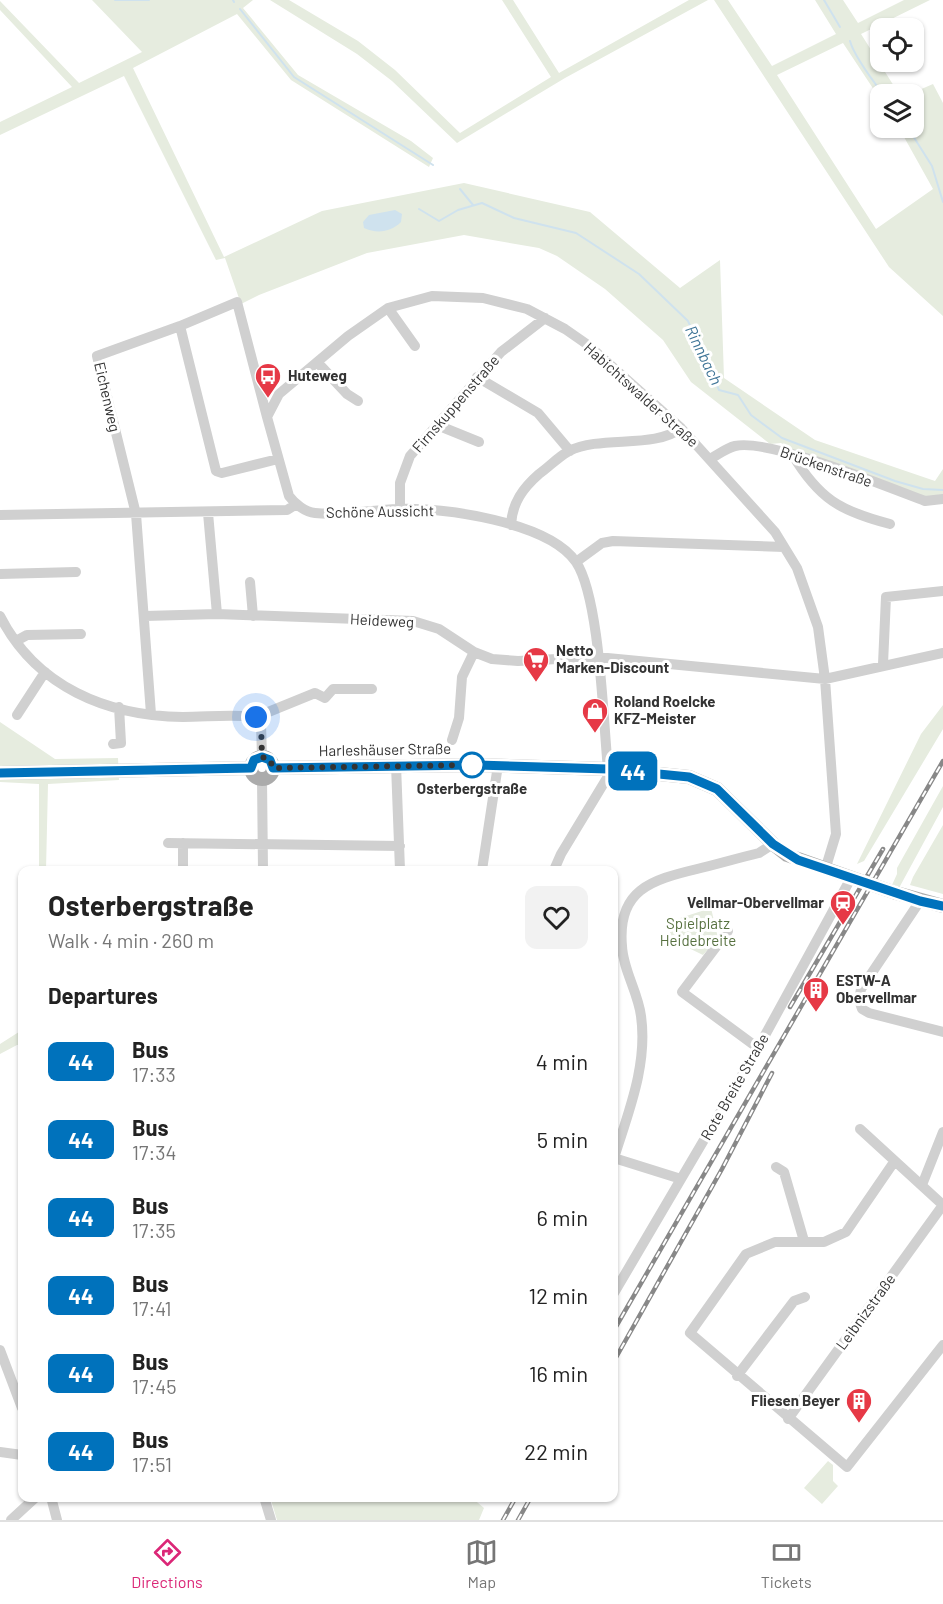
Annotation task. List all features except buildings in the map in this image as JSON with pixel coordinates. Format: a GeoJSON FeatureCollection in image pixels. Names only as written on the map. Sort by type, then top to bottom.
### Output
{"type":"FeatureCollection","features":[{"type":"Feature","properties":{"kind":"main road"},"geometry":{"type":"LineString","coordinates":[[0,773],[254,763],[270,760],[273,768],[270,776],[262,779],[254,776],[254,763]]}},
{"type":"Feature","properties":{"kind":"main road","name":"Harleshäuser Straße"},"geometry":{"type":"LineString","coordinates":[[273,768],[498,765],[608,769],[689,777],[717,789],[773,844],[798,860],[920,901],[943,906]]}},
{"type":"Feature","properties":{"kind":"street","name":"Habichtswalder Straße"},"geometry":{"type":"LineString","coordinates":[[267,417],[279,394],[348,336],[388,308],[432,296],[483,298],[527,309],[588,345],[681,428],[784,547],[797,568],[818,627],[825,679],[836,834],[825,870]]}},
{"type":"Feature","properties":{"kind":"street","name":"Eichenweg"},"geometry":{"type":"LineString","coordinates":[[136,514],[96,359],[99,353],[180,326],[237,302],[267,417]]}},
{"type":"Feature","properties":{"kind":"street"},"geometry":{"type":"LineString","coordinates":[[388,308],[416,346]]}},
{"type":"Feature","properties":{"kind":"street","name":"Firnskuppenstraße"},"geometry":{"type":"LineString","coordinates":[[400,509],[400,483],[410,456],[501,352],[545,318]]}},
{"type":"Feature","properties":{"kind":"street"},"geometry":{"type":"LineString","coordinates":[[180,326],[216,471],[222,473],[278,459]]}},
{"type":"Feature","properties":{"kind":"street"},"geometry":{"type":"LineString","coordinates":[[318,363],[347,394],[358,401]]}},
{"type":"Feature","properties":{"kind":"street"},"geometry":{"type":"LineString","coordinates":[[477,377],[538,413],[570,451]]}},
{"type":"Feature","properties":{"kind":"street"},"geometry":{"type":"LineString","coordinates":[[267,417],[289,496],[296,505]]}},
{"type":"Feature","properties":{"kind":"street"},"geometry":{"type":"LineString","coordinates":[[437,425],[479,442]]}},
{"type":"Feature","properties":{"kind":"street"},"geometry":{"type":"LineString","coordinates":[[511,525],[512,511],[526,485],[570,451],[610,441],[666,437],[681,428]]}},
{"type":"Feature","properties":{"kind":"street","name":"Brückenstraße"},"geometry":{"type":"LineString","coordinates":[[710,459],[734,446],[755,445],[792,454],[925,501],[943,500]]}},
{"type":"Feature","properties":{"kind":"street"},"geometry":{"type":"LineString","coordinates":[[792,454],[807,479],[850,513],[890,524]]}},
{"type":"Feature","properties":{"kind":"street","name":"Schöne Aussicht"},"geometry":{"type":"LineString","coordinates":[[0,515],[208,513],[287,510],[296,505],[314,513],[433,509],[511,525],[540,534],[560,546],[576,561],[590,594],[608,769]]}},
{"type":"Feature","properties":{"kind":"street"},"geometry":{"type":"LineString","coordinates":[[208,513],[217,614]]}},
{"type":"Feature","properties":{"kind":"street"},"geometry":{"type":"LineString","coordinates":[[136,514],[152,714]]}},
{"type":"Feature","properties":{"kind":"street"},"geometry":{"type":"LineString","coordinates":[[576,561],[602,543],[613,541],[784,547]]}},
{"type":"Feature","properties":{"kind":"street"},"geometry":{"type":"LineString","coordinates":[[0,574],[76,572]]}},
{"type":"Feature","properties":{"kind":"street"},"geometry":{"type":"LineString","coordinates":[[250,582],[253,616]]}},
{"type":"Feature","properties":{"kind":"street"},"geometry":{"type":"LineString","coordinates":[[883,664],[886,597],[943,591]]}},
{"type":"Feature","properties":{"kind":"street","name":"Heideweg"},"geometry":{"type":"LineString","coordinates":[[145,616],[217,614],[413,621],[439,629],[474,652],[492,659],[518,661],[597,657],[825,679]]}},
{"type":"Feature","properties":{"kind":"street"},"geometry":{"type":"LineString","coordinates":[[1,621],[45,672],[85,699],[152,714],[181,717],[256,717],[315,693],[325,698],[333,689],[372,689]]}},
{"type":"Feature","properties":{"kind":"street"},"geometry":{"type":"LineString","coordinates":[[16,641],[27,635],[81,634]]}},
{"type":"Feature","properties":{"kind":"street"},"geometry":{"type":"LineString","coordinates":[[452,740],[459,718],[462,677],[474,652]]}},
{"type":"Feature","properties":{"kind":"street"},"geometry":{"type":"LineString","coordinates":[[825,679],[943,652]]}},
{"type":"Feature","properties":{"kind":"street"},"geometry":{"type":"LineString","coordinates":[[17,715],[45,672]]}},
{"type":"Feature","properties":{"kind":"street"},"geometry":{"type":"LineString","coordinates":[[113,744],[121,743],[120,707]]}},
{"type":"Feature","properties":{"kind":"street"},"geometry":{"type":"LineString","coordinates":[[254,763],[261,724],[256,717]]}},
{"type":"Feature","properties":{"kind":"street"},"geometry":{"type":"LineString","coordinates":[[396,765],[400,866]]}},
{"type":"Feature","properties":{"kind":"street"},"geometry":{"type":"LineString","coordinates":[[483,866],[498,765]]}},
{"type":"Feature","properties":{"kind":"street"},"geometry":{"type":"LineString","coordinates":[[556,866],[607,778],[608,769]]}},
{"type":"Feature","properties":{"kind":"street"},"geometry":{"type":"LineString","coordinates":[[262,779],[263,866]]}},
{"type":"Feature","properties":{"kind":"street"},"geometry":{"type":"LineString","coordinates":[[168,843],[400,846]]}},
{"type":"Feature","properties":{"kind":"street"},"geometry":{"type":"LineString","coordinates":[[183,843],[183,866]]}},
{"type":"Feature","properties":{"kind":"street"},"geometry":{"type":"LineString","coordinates":[[618,1145],[638,1081],[643,1042],[637,994],[622,947],[625,912],[635,893],[651,881],[759,853],[773,844]]}},
{"type":"Feature","properties":{"kind":"street","name":"Rote Breite Straße"},"geometry":{"type":"LineString","coordinates":[[618,1286],[855,879]]}},
{"type":"Feature","properties":{"kind":"street"},"geometry":{"type":"LineString","coordinates":[[920,901],[861,989],[859,1000],[862,1009],[943,1032]]}},
{"type":"Feature","properties":{"kind":"street"},"geometry":{"type":"LineString","coordinates":[[728,931],[682,992],[758,1048]]}},
{"type":"Feature","properties":{"kind":"street"},"geometry":{"type":"LineString","coordinates":[[860,1129],[943,1205]]}},
{"type":"Feature","properties":{"kind":"street"},"geometry":{"type":"LineString","coordinates":[[921,1185],[943,1132]]}},
{"type":"Feature","properties":{"kind":"street"},"geometry":{"type":"LineString","coordinates":[[618,1159],[681,1179]]}},
{"type":"Feature","properties":{"kind":"street"},"geometry":{"type":"LineString","coordinates":[[894,1162],[846,1232],[824,1242],[775,1242],[746,1254],[690,1333],[737,1376],[847,1467],[943,1345]]}},
{"type":"Feature","properties":{"kind":"street"},"geometry":{"type":"LineString","coordinates":[[777,1167],[784,1172],[804,1241]]}},
{"type":"Feature","properties":{"kind":"street","name":"Leibnizstraße"},"geometry":{"type":"LineString","coordinates":[[788,1419],[943,1205]]}},
{"type":"Feature","properties":{"kind":"street"},"geometry":{"type":"LineString","coordinates":[[737,1376],[794,1301],[805,1297]]}},
{"type":"Feature","properties":{"kind":"street"},"geometry":{"type":"LineString","coordinates":[[1,1356],[18,1398]]}},
{"type":"Feature","properties":{"kind":"street"},"geometry":{"type":"LineString","coordinates":[[0,1452],[18,1454]]}},
{"type":"Feature","properties":{"kind":"street"},"geometry":{"type":"LineString","coordinates":[[12,1520],[31,1502]]}},
{"type":"Feature","properties":{"kind":"street"},"geometry":{"type":"LineString","coordinates":[[52,1502],[57,1520]]}},
{"type":"Feature","properties":{"kind":"street"},"geometry":{"type":"LineString","coordinates":[[266,1502],[271,1520]]}},
{"type":"Feature","properties":{"kind":"green space"},"geometry":{"type":"Polygon","coordinates":[[[92,0],[253,0],[243,8],[298,75],[411,141],[433,158],[429,167],[291,80],[237,14],[133,68],[224,257],[322,211],[464,183],[590,212],[680,288],[720,260],[724,378],[815,440],[935,481],[943,469],[943,495],[926,497],[794,451],[781,443],[770,444],[691,382],[663,340],[605,289],[557,256],[539,248],[464,235],[367,253],[241,304],[225,258],[216,260],[124,76],[0,135],[0,122],[72,87],[0,10],[0,1],[79,83],[142,52],[92,0]]]}},
{"type":"Feature","properties":{"kind":"green space"},"geometry":{"type":"Polygon","coordinates":[[[270,0],[289,0],[358,41],[395,70],[460,133],[551,77],[502,0],[513,0],[559,73],[689,0],[708,0],[565,78],[457,143],[392,81],[357,54],[270,0]]]}},
{"type":"Feature","properties":{"kind":"green space"},"geometry":{"type":"Polygon","coordinates":[[[714,0],[728,0],[772,66],[836,34],[815,0],[843,0],[858,23],[904,0],[930,0],[893,18],[870,18],[870,30],[861,34],[870,48],[870,72],[885,72],[893,84],[870,84],[843,43],[777,75],[876,229],[933,189],[905,138],[924,138],[924,88],[933,84],[943,103],[943,316],[889,267],[714,0]]]}},
{"type":"Feature","properties":{"kind":"green space"},"geometry":{"type":"Polygon","coordinates":[[[943,705],[943,729],[864,861],[857,864],[921,734],[943,705]]]}},
{"type":"Feature","properties":{"kind":"green space"},"geometry":{"type":"Polygon","coordinates":[[[0,722],[55,759],[118,758],[119,780],[48,784],[46,866],[39,866],[39,784],[0,782],[0,722]]]}},
{"type":"Feature","properties":{"kind":"green space"},"geometry":{"type":"Polygon","coordinates":[[[943,786],[943,807],[899,888],[892,885],[897,868],[943,786]]]}},
{"type":"Feature","properties":{"kind":"green space"},"geometry":{"type":"Polygon","coordinates":[[[943,825],[943,894],[910,885],[943,825]]]}},
{"type":"Feature","properties":{"kind":"green space","name":"Spielplatz Heidebreite"},"geometry":{"type":"Polygon","coordinates":[[[711,908],[718,938],[703,955],[668,938],[674,920],[711,908]]]}},
{"type":"Feature","properties":{"kind":"green space"},"geometry":{"type":"Polygon","coordinates":[[[18,1033],[18,1045],[0,1054],[0,1044],[18,1033]]]}},
{"type":"Feature","properties":{"kind":"green space"},"geometry":{"type":"Polygon","coordinates":[[[828,1461],[833,1465],[833,1481],[838,1486],[822,1504],[804,1488],[828,1461]]]}},
{"type":"Feature","properties":{"kind":"green space"},"geometry":{"type":"Polygon","coordinates":[[[272,1502],[477,1502],[484,1508],[479,1520],[277,1520],[272,1502]]]}},
{"type":"Feature","properties":{"kind":"water"},"geometry":{"type":"Polygon","coordinates":[[[395,210],[402,214],[401,222],[393,228],[379,231],[364,228],[363,222],[369,215],[395,210]]]}},
{"type":"Feature","properties":{"kind":"waterway","name":"Rinnbach"},"geometry":{"type":"LineString","coordinates":[[115,0],[149,0]]}},
{"type":"Feature","properties":{"kind":"waterway"},"geometry":{"type":"LineString","coordinates":[[824,0],[840,27]]}},
{"type":"Feature","properties":{"kind":"waterway"},"geometry":{"type":"LineString","coordinates":[[240,9],[294,77],[433,165]]}},
{"type":"Feature","properties":{"kind":"waterway"},"geometry":{"type":"LineString","coordinates":[[850,41],[876,84]]}},
{"type":"Feature","properties":{"kind":"waterway"},"geometry":{"type":"LineString","coordinates":[[914,138],[932,166],[943,202]]}},
{"type":"Feature","properties":{"kind":"waterway","name":"Rinnbach"},"geometry":{"type":"LineString","coordinates":[[460,189],[473,205]]}},
{"type":"Feature","properties":{"kind":"waterway","name":"Rinnbach"},"geometry":{"type":"LineString","coordinates":[[419,209],[439,221],[458,210],[482,203],[514,218],[576,233],[639,274],[688,321],[719,390],[738,395],[751,415],[782,438],[895,481],[923,489],[943,490]]}},
{"type":"Feature","properties":{"kind":"railway"},"geometry":{"type":"LineString","coordinates":[[618,1323],[943,761]]}},
{"type":"Feature","properties":{"kind":"railway"},"geometry":{"type":"LineString","coordinates":[[790,1007],[883,849]]}},
{"type":"Feature","properties":{"kind":"railway"},"geometry":{"type":"LineString","coordinates":[[618,1354],[722,1169],[772,1073]]}},
{"type":"Feature","properties":{"kind":"railway"},"geometry":{"type":"LineString","coordinates":[[503,1520],[513,1502]]}},
{"type":"Feature","properties":{"kind":"railway"},"geometry":{"type":"LineString","coordinates":[[518,1520],[528,1502]]}},
{"type":"Feature","properties":{"kind":"bus line","name":"44"},"geometry":{"type":"LineString","coordinates":[[0,773],[251,768],[254,760],[265,757],[272,762],[273,768],[477,765],[608,769],[689,777],[717,789],[787,855],[825,870],[920,901],[943,906]]}},
{"type":"Feature","properties":{"kind":"place","name":"Huteweg"},"geometry":{"type":"Point","coordinates":[268,399]}},
{"type":"Feature","properties":{"kind":"place","name":"Netto Marken-Discount"},"geometry":{"type":"Point","coordinates":[536,683]}},
{"type":"Feature","properties":{"kind":"place","name":"Roland Roelcke KFZ-Meister"},"geometry":{"type":"Point","coordinates":[595,734]}},
{"type":"Feature","properties":{"kind":"place","name":"Osterbergstraße"},"geometry":{"type":"Point","coordinates":[472,765]}},
{"type":"Feature","properties":{"kind":"place","name":"Vellmar-Obervellmar"},"geometry":{"type":"Point","coordinates":[843,926]}},
{"type":"Feature","properties":{"kind":"place","name":"ESTW-A Obervellmar"},"geometry":{"type":"Point","coordinates":[816,1013]}},
{"type":"Feature","properties":{"kind":"place","name":"Fliesen Beyer"},"geometry":{"type":"Point","coordinates":[859,1424]}},
{"type":"Feature","properties":{"kind":"route"},"geometry":{"type":"LineString","coordinates":[[256,717],[261,724],[262,757],[270,760],[273,768],[477,765],[472,765]]}}]}
